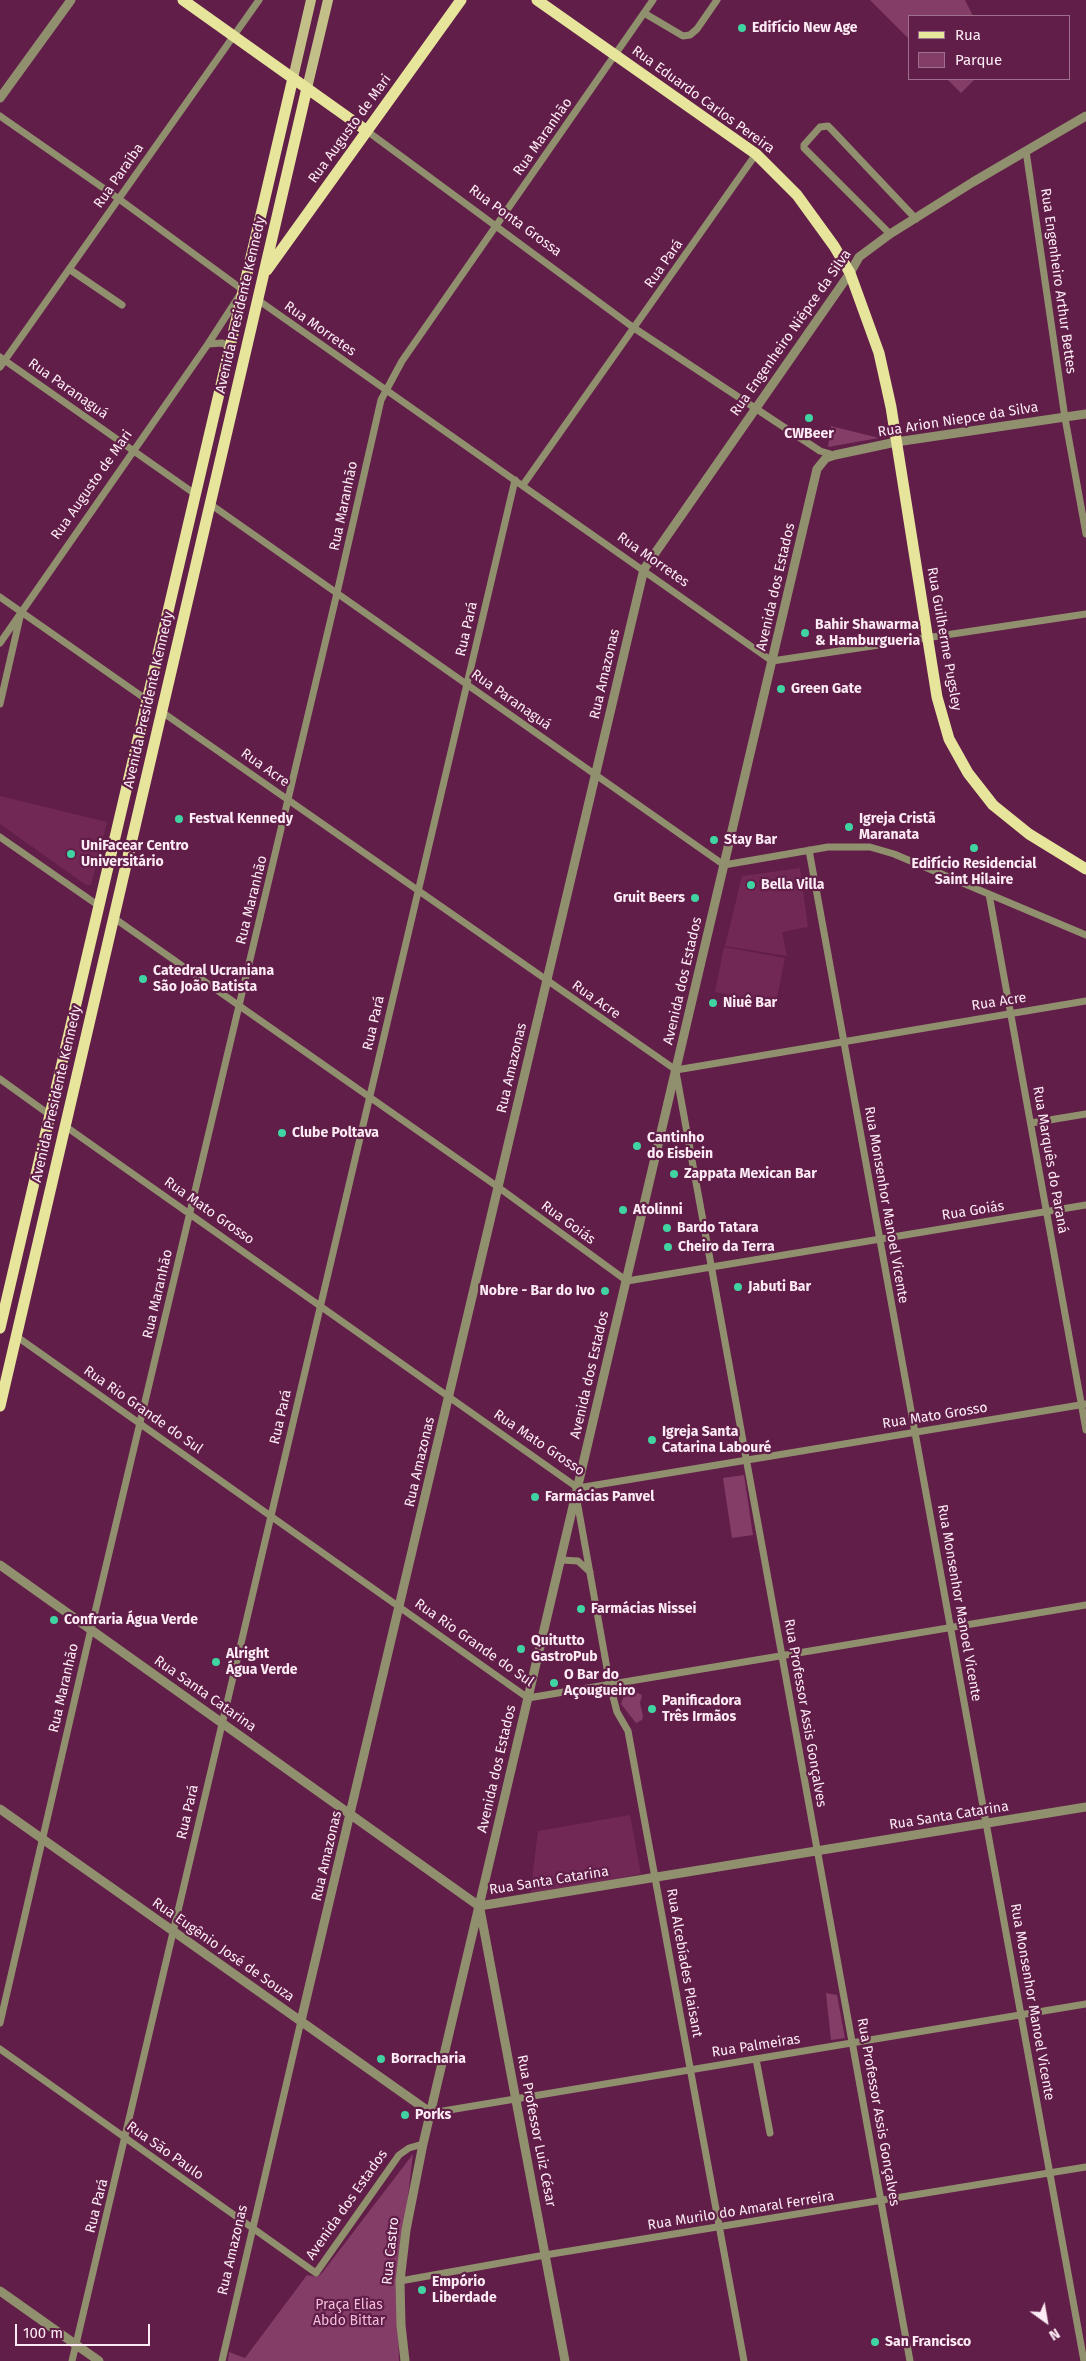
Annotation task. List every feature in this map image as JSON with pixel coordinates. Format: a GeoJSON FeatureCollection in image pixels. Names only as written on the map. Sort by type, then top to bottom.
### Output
{"type":"FeatureCollection","features":[{"type":"Feature","properties":{"kind":"main road","name":"Rua Ponta Grossa"},"geometry":{"type":"LineString","coordinates":[[184,0],[366,131]]}},
{"type":"Feature","properties":{"kind":"main road","name":"Avenida Presidente Kennedy"},"geometry":{"type":"LineString","coordinates":[[0,1325],[311,0]]}},
{"type":"Feature","properties":{"kind":"main road","name":"Avenida Presidente Kennedy"},"geometry":{"type":"LineString","coordinates":[[0,1406],[328,0]]}},
{"type":"Feature","properties":{"kind":"main road","name":"Rua Augusto de Mari"},"geometry":{"type":"LineString","coordinates":[[264,276],[461,0]]}},
{"type":"Feature","properties":{"kind":"main road","name":"Rua Eduardo Carlos Pereira"},"geometry":{"type":"LineString","coordinates":[[537,0],[756,154],[797,195],[834,246],[850,273],[879,353],[896,442]]}},
{"type":"Feature","properties":{"kind":"main road"},"geometry":{"type":"LineString","coordinates":[[255,238],[286,245]]}},
{"type":"Feature","properties":{"kind":"main road","name":"Rua Guilherme Pugsley"},"geometry":{"type":"LineString","coordinates":[[896,442],[927,638],[942,719],[952,745],[968,773],[993,805],[1010,820],[1086,869]]}},
{"type":"Feature","properties":{"kind":"main road"},"geometry":{"type":"LineString","coordinates":[[159,650],[175,654]]}},
{"type":"Feature","properties":{"kind":"main road"},"geometry":{"type":"LineString","coordinates":[[74,1010],[78,1016],[90,1021]]}},
{"type":"Feature","properties":{"kind":"street"},"geometry":{"type":"LineString","coordinates":[[0,98],[71,0]]}},
{"type":"Feature","properties":{"kind":"street","name":"Rua Paraíba"},"geometry":{"type":"LineString","coordinates":[[0,367],[2,359],[69,268],[259,0]]}},
{"type":"Feature","properties":{"kind":"street","name":"Rua Maranhão"},"geometry":{"type":"LineString","coordinates":[[0,2023],[91,1629],[289,800],[376,415],[386,389],[402,361],[653,0]]}},
{"type":"Feature","properties":{"kind":"street"},"geometry":{"type":"LineString","coordinates":[[644,13],[682,36],[690,35],[717,0]]}},
{"type":"Feature","properties":{"kind":"street"},"geometry":{"type":"LineString","coordinates":[[0,116],[119,198],[243,290]]}},
{"type":"Feature","properties":{"kind":"street","name":"Rua Engenheiro Niépce da Silva"},"geometry":{"type":"LineString","coordinates":[[644,569],[850,273],[859,257],[890,234],[1026,150],[1086,116]]}},
{"type":"Feature","properties":{"kind":"street"},"geometry":{"type":"LineString","coordinates":[[890,234],[804,148],[804,145],[820,127],[828,126],[916,219]]}},
{"type":"Feature","properties":{"kind":"street","name":"Rua Ponta Grossa"},"geometry":{"type":"LineString","coordinates":[[366,131],[497,225],[634,328],[824,453],[835,455]]}},
{"type":"Feature","properties":{"kind":"street","name":"Rua Engenheiro Arthur Bettes"},"geometry":{"type":"LineString","coordinates":[[1026,150],[1065,418],[1086,534]]}},
{"type":"Feature","properties":{"kind":"street","name":"Rua Pará"},"geometry":{"type":"LineString","coordinates":[[523,486],[756,154]]}},
{"type":"Feature","properties":{"kind":"street"},"geometry":{"type":"LineString","coordinates":[[69,268],[122,305]]}},
{"type":"Feature","properties":{"kind":"street","name":"Rua Augusto de Mari"},"geometry":{"type":"LineString","coordinates":[[0,643],[208,344],[243,290]]}},
{"type":"Feature","properties":{"kind":"street","name":"Rua Morretes"},"geometry":{"type":"LineString","coordinates":[[258,300],[644,569],[772,661]]}},
{"type":"Feature","properties":{"kind":"street"},"geometry":{"type":"LineString","coordinates":[[208,344],[222,343],[230,347]]}},
{"type":"Feature","properties":{"kind":"street","name":"Rua Paranaguá"},"geometry":{"type":"LineString","coordinates":[[2,359],[195,494]]}},
{"type":"Feature","properties":{"kind":"street","name":"Rua Arion Niepce da Silva"},"geometry":{"type":"LineString","coordinates":[[835,455],[896,442],[1086,414]]}},
{"type":"Feature","properties":{"kind":"street","name":"Avenida dos Estados"},"geometry":{"type":"LineString","coordinates":[[316,2273],[399,2155],[409,2148],[423,2144],[817,469],[826,458],[835,455]]}},
{"type":"Feature","properties":{"kind":"street","name":"Rua Pará"},"geometry":{"type":"LineString","coordinates":[[72,2361],[515,480]]}},
{"type":"Feature","properties":{"kind":"street","name":"Rua Paranaguá"},"geometry":{"type":"LineString","coordinates":[[210,504],[724,865]]}},
{"type":"Feature","properties":{"kind":"street","name":"Rua Amazonas"},"geometry":{"type":"LineString","coordinates":[[222,2361],[300,2021],[351,1814],[644,569]]}},
{"type":"Feature","properties":{"kind":"street"},"geometry":{"type":"LineString","coordinates":[[0,597],[147,700]]}},
{"type":"Feature","properties":{"kind":"street"},"geometry":{"type":"LineString","coordinates":[[0,704],[22,612]]}},
{"type":"Feature","properties":{"kind":"street"},"geometry":{"type":"LineString","coordinates":[[772,661],[1086,614]]}},
{"type":"Feature","properties":{"kind":"street","name":"Rua Acre"},"geometry":{"type":"LineString","coordinates":[[162,712],[676,1070],[1086,1000]]}},
{"type":"Feature","properties":{"kind":"street"},"geometry":{"type":"LineString","coordinates":[[0,837],[99,906]]}},
{"type":"Feature","properties":{"kind":"street"},"geometry":{"type":"LineString","coordinates":[[724,865],[809,850],[856,846],[882,850],[1086,936]]}},
{"type":"Feature","properties":{"kind":"street","name":"Rua Monsenhor Manoel Vicente"},"geometry":{"type":"LineString","coordinates":[[809,850],[1084,2361]]}},
{"type":"Feature","properties":{"kind":"street","name":"Rua Marquês do Paraná"},"geometry":{"type":"LineString","coordinates":[[989,894],[1084,1404],[1086,1430]]}},
{"type":"Feature","properties":{"kind":"street","name":"Rua Goiás"},"geometry":{"type":"LineString","coordinates":[[114,918],[498,1187],[626,1281],[1086,1205]]}},
{"type":"Feature","properties":{"kind":"street","name":"Rua Professor Assis Gonçalves"},"geometry":{"type":"LineString","coordinates":[[676,1070],[910,2361]]}},
{"type":"Feature","properties":{"kind":"street"},"geometry":{"type":"LineString","coordinates":[[0,1079],[50,1115]]}},
{"type":"Feature","properties":{"kind":"street"},"geometry":{"type":"LineString","coordinates":[[1031,1123],[1086,1114]]}},
{"type":"Feature","properties":{"kind":"street","name":"Rua Mato Grosso"},"geometry":{"type":"LineString","coordinates":[[65,1126],[449,1397],[577,1491],[747,1460],[1084,1404]]}},
{"type":"Feature","properties":{"kind":"street","name":"Rua Rio Grande do Sul"},"geometry":{"type":"LineString","coordinates":[[16,1336],[528,1698],[1086,1605]]}},
{"type":"Feature","properties":{"kind":"street","name":"Rua Alcebíades Plaisant"},"geometry":{"type":"LineString","coordinates":[[577,1491],[610,1685],[615,1706],[628,1731],[744,2361]]}},
{"type":"Feature","properties":{"kind":"street"},"geometry":{"type":"LineString","coordinates":[[561,1560],[578,1561],[591,1573]]}},
{"type":"Feature","properties":{"kind":"street","name":"Rua Santa Catarina"},"geometry":{"type":"LineString","coordinates":[[0,1565],[479,1906],[1086,1807]]}},
{"type":"Feature","properties":{"kind":"street","name":"Rua Eugênio José de Souza"},"geometry":{"type":"LineString","coordinates":[[0,1809],[431,2113]]}},
{"type":"Feature","properties":{"kind":"street","name":"Rua Professor Luiz César"},"geometry":{"type":"LineString","coordinates":[[479,1906],[517,2098],[565,2361]]}},
{"type":"Feature","properties":{"kind":"street","name":"Rua Palmeiras"},"geometry":{"type":"LineString","coordinates":[[431,2113],[1086,2004]]}},
{"type":"Feature","properties":{"kind":"street","name":"Rua São Paulo"},"geometry":{"type":"LineString","coordinates":[[0,2050],[316,2273]]}},
{"type":"Feature","properties":{"kind":"street"},"geometry":{"type":"LineString","coordinates":[[756,2059],[770,2133]]}},
{"type":"Feature","properties":{"kind":"street","name":"Rua Castro"},"geometry":{"type":"LineString","coordinates":[[405,2361],[401,2325],[400,2281],[406,2230],[423,2144]]}},
{"type":"Feature","properties":{"kind":"street","name":"Rua Murilo do Amaral Ferreira"},"geometry":{"type":"LineString","coordinates":[[400,2281],[545,2255],[1086,2167]]}},
{"type":"Feature","properties":{"kind":"street"},"geometry":{"type":"LineString","coordinates":[[0,2291],[99,2361]]}},
{"type":"Feature","properties":{"kind":"shaded area","name":"UniFacear Centro Universitário"},"geometry":{"type":"Polygon","coordinates":[[[0,796],[107,822],[91,885],[86,885],[0,824],[0,796]]]}},
{"type":"Feature","properties":{"kind":"shaded area"},"geometry":{"type":"Polygon","coordinates":[[[800,868],[808,927],[782,932],[787,956],[725,946],[742,876],[800,868]]]}},
{"type":"Feature","properties":{"kind":"shaded area"},"geometry":{"type":"Polygon","coordinates":[[[724,947],[785,958],[776,1003],[715,992],[724,947]]]}},
{"type":"Feature","properties":{"kind":"shaded area"},"geometry":{"type":"Polygon","coordinates":[[[630,1815],[641,1874],[530,1896],[538,1831],[630,1815]]]}},
{"type":"Feature","properties":{"kind":"green space"},"geometry":{"type":"Polygon","coordinates":[[[870,0],[965,0],[972,15],[908,15],[908,38],[870,0]]]}},
{"type":"Feature","properties":{"kind":"green space"},"geometry":{"type":"Polygon","coordinates":[[[948,80],[974,80],[961,93],[948,80]]]}},
{"type":"Feature","properties":{"kind":"green space"},"geometry":{"type":"Polygon","coordinates":[[[831,426],[879,438],[828,447],[831,426]]]}},
{"type":"Feature","properties":{"kind":"green space"},"geometry":{"type":"Polygon","coordinates":[[[744,1475],[753,1535],[732,1538],[723,1478],[744,1475]]]}},
{"type":"Feature","properties":{"kind":"green space"},"geometry":{"type":"Polygon","coordinates":[[[636,1692],[642,1695],[640,1703],[643,1716],[642,1720],[636,1723],[621,1704],[624,1695],[636,1692]]]}},
{"type":"Feature","properties":{"kind":"green space"},"geometry":{"type":"Polygon","coordinates":[[[826,1993],[837,1995],[845,2038],[831,2040],[826,1993]]]}},
{"type":"Feature","properties":{"kind":"green space","name":"Praça Elias Abdo Bittar"},"geometry":{"type":"Polygon","coordinates":[[[413,2154],[397,2291],[399,2361],[228,2361],[229,2352],[245,2358],[307,2275],[317,2277],[322,2273],[413,2154]]]}},
{"type":"Feature","properties":{"kind":"place","name":"Edifício New Age"},"geometry":{"type":"Point","coordinates":[742,28]}},
{"type":"Feature","properties":{"kind":"place","name":"CWBeer"},"geometry":{"type":"Point","coordinates":[809,418]}},
{"type":"Feature","properties":{"kind":"place","name":"Bahir Shawarma & Hamburgueria"},"geometry":{"type":"Point","coordinates":[805,633]}},
{"type":"Feature","properties":{"kind":"place","name":"Green Gate"},"geometry":{"type":"Point","coordinates":[781,689]}},
{"type":"Feature","properties":{"kind":"place","name":"Festval Kennedy"},"geometry":{"type":"Point","coordinates":[179,819]}},
{"type":"Feature","properties":{"kind":"place","name":"Igreja Cristã Maranata"},"geometry":{"type":"Point","coordinates":[849,827]}},
{"type":"Feature","properties":{"kind":"place","name":"Stay Bar"},"geometry":{"type":"Point","coordinates":[714,840]}},
{"type":"Feature","properties":{"kind":"place","name":"Edifício Residencial Saint Hilaire"},"geometry":{"type":"Point","coordinates":[974,848]}},
{"type":"Feature","properties":{"kind":"place","name":"UniFacear Centro Universitário"},"geometry":{"type":"Point","coordinates":[71,854]}},
{"type":"Feature","properties":{"kind":"place","name":"Bella Villa"},"geometry":{"type":"Point","coordinates":[751,885]}},
{"type":"Feature","properties":{"kind":"place","name":"Gruit Beers"},"geometry":{"type":"Point","coordinates":[695,898]}},
{"type":"Feature","properties":{"kind":"place","name":"Catedral Ucraniana São João Batista"},"geometry":{"type":"Point","coordinates":[143,979]}},
{"type":"Feature","properties":{"kind":"place","name":"Niuê Bar"},"geometry":{"type":"Point","coordinates":[713,1003]}},
{"type":"Feature","properties":{"kind":"place","name":"Clube Poltava"},"geometry":{"type":"Point","coordinates":[282,1133]}},
{"type":"Feature","properties":{"kind":"place","name":"Cantinho do Eisbein"},"geometry":{"type":"Point","coordinates":[637,1146]}},
{"type":"Feature","properties":{"kind":"place","name":"Zappata Mexican Bar"},"geometry":{"type":"Point","coordinates":[674,1174]}},
{"type":"Feature","properties":{"kind":"place","name":"Atolinni"},"geometry":{"type":"Point","coordinates":[623,1210]}},
{"type":"Feature","properties":{"kind":"place","name":"Bardo Tatara"},"geometry":{"type":"Point","coordinates":[667,1228]}},
{"type":"Feature","properties":{"kind":"place","name":"Cheiro da Terra"},"geometry":{"type":"Point","coordinates":[668,1247]}},
{"type":"Feature","properties":{"kind":"place","name":"Jabuti Bar"},"geometry":{"type":"Point","coordinates":[738,1287]}},
{"type":"Feature","properties":{"kind":"place","name":"Nobre - Bar do Ivo"},"geometry":{"type":"Point","coordinates":[605,1291]}},
{"type":"Feature","properties":{"kind":"place","name":"Igreja Santa Catarina Labouré"},"geometry":{"type":"Point","coordinates":[652,1440]}},
{"type":"Feature","properties":{"kind":"place","name":"Farmácias Panvel"},"geometry":{"type":"Point","coordinates":[535,1497]}},
{"type":"Feature","properties":{"kind":"place","name":"Farmácias Nissei"},"geometry":{"type":"Point","coordinates":[581,1609]}},
{"type":"Feature","properties":{"kind":"place","name":"Confraria Água Verde"},"geometry":{"type":"Point","coordinates":[54,1620]}},
{"type":"Feature","properties":{"kind":"place","name":"Quitutto GastroPub"},"geometry":{"type":"Point","coordinates":[521,1649]}},
{"type":"Feature","properties":{"kind":"place","name":"Alright Água Verde"},"geometry":{"type":"Point","coordinates":[216,1662]}},
{"type":"Feature","properties":{"kind":"place","name":"O Bar do Açougueiro"},"geometry":{"type":"Point","coordinates":[554,1683]}},
{"type":"Feature","properties":{"kind":"place","name":"Panificadora Três Irmãos"},"geometry":{"type":"Point","coordinates":[652,1709]}},
{"type":"Feature","properties":{"kind":"place","name":"Borracharia"},"geometry":{"type":"Point","coordinates":[381,2059]}},
{"type":"Feature","properties":{"kind":"place","name":"Porks"},"geometry":{"type":"Point","coordinates":[405,2115]}},
{"type":"Feature","properties":{"kind":"place","name":"Empório Liberdade"},"geometry":{"type":"Point","coordinates":[422,2290]}},
{"type":"Feature","properties":{"kind":"place","name":"San Francisco"},"geometry":{"type":"Point","coordinates":[875,2342]}}]}
